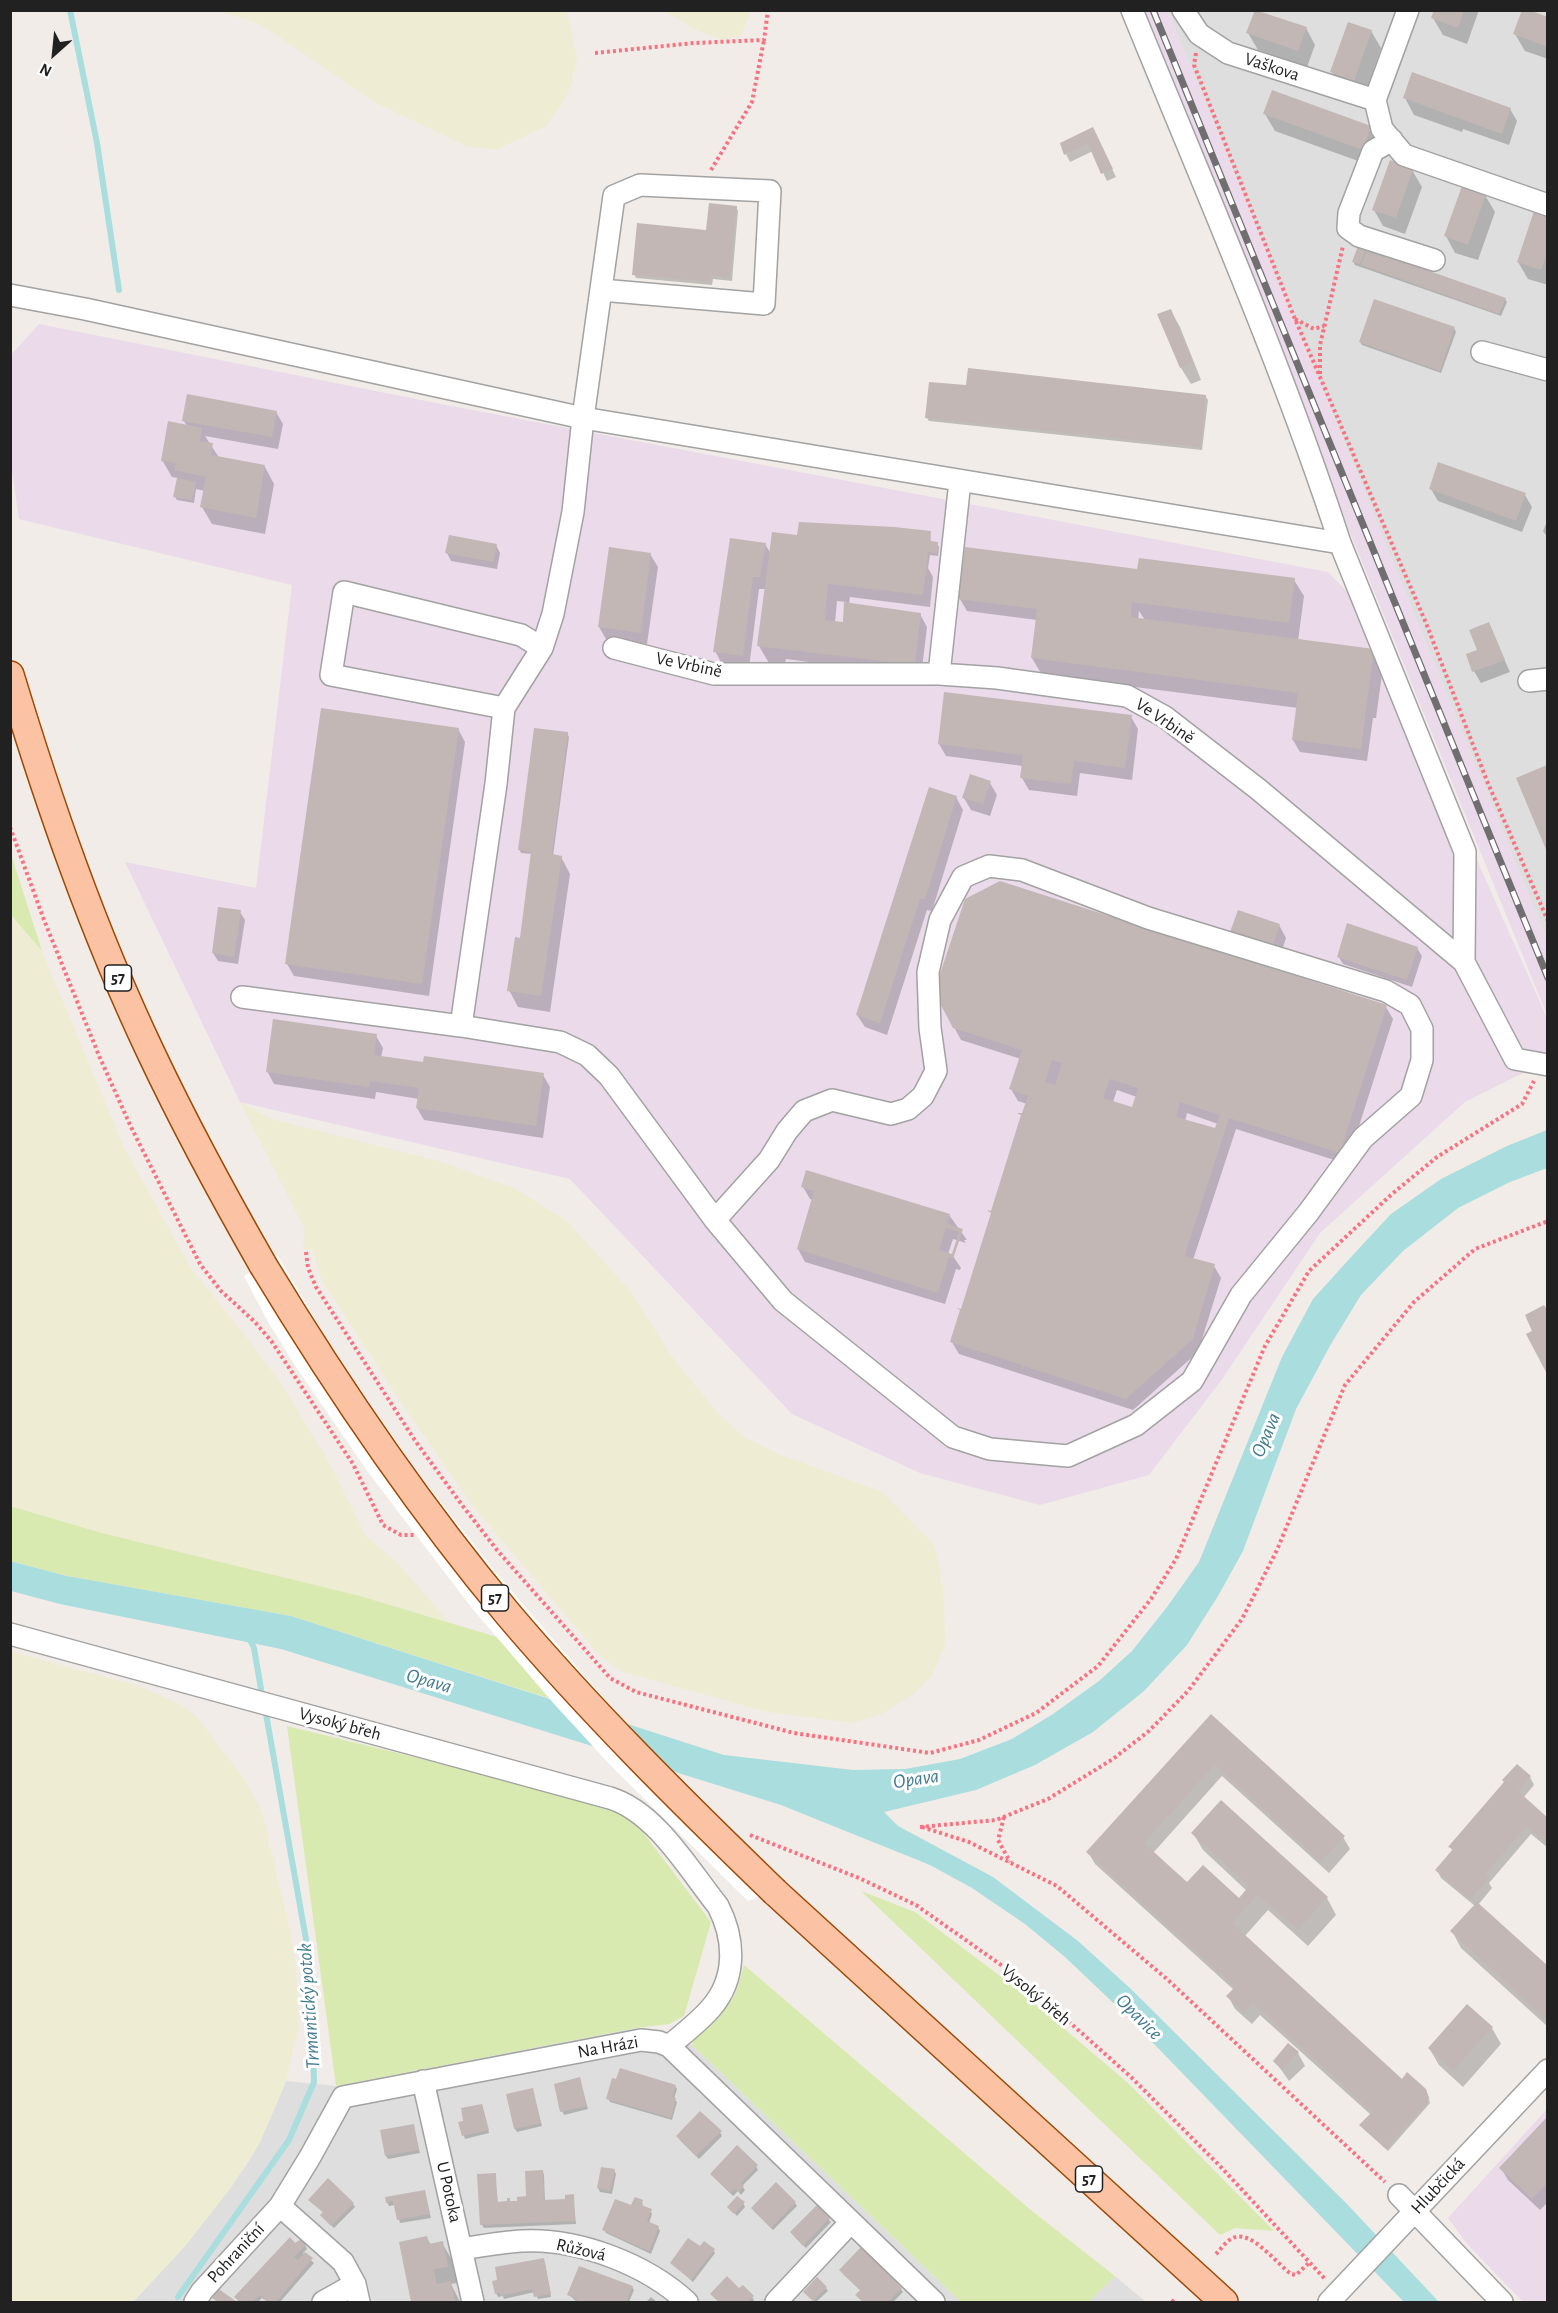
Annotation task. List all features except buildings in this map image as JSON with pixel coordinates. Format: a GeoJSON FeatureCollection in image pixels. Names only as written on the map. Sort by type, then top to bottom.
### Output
{"type":"FeatureCollection","features":[{"type":"Feature","properties":{"kind":"main road","name":"57"},"geometry":{"type":"LineString","coordinates":[[10,675],[54,814],[116,973],[150,1051],[188,1127],[263,1265],[319,1356],[426,1510],[502,1606],[620,1739],[775,1892],[1224,2302]]}},
{"type":"Feature","properties":{"kind":"street"},"geometry":{"type":"LineString","coordinates":[[1132,10],[1263,330],[1315,467],[1340,543],[1465,852],[1464,962]]}},
{"type":"Feature","properties":{"kind":"street","name":"Vaškova"},"geometry":{"type":"LineString","coordinates":[[1184,10],[1199,34],[1228,53],[1375,100]]}},
{"type":"Feature","properties":{"kind":"street"},"geometry":{"type":"LineString","coordinates":[[1408,10],[1375,100],[1382,129],[1404,155],[1548,206]]}},
{"type":"Feature","properties":{"kind":"street"},"geometry":{"type":"LineString","coordinates":[[1392,140],[1373,151],[1349,213],[1348,228],[1359,236],[1434,260]]}},
{"type":"Feature","properties":{"kind":"street"},"geometry":{"type":"LineString","coordinates":[[461,1026],[496,784],[504,708],[542,648],[555,604],[573,512],[583,418],[614,196],[640,185],[770,191],[764,304],[601,290]]}},
{"type":"Feature","properties":{"kind":"street"},"geometry":{"type":"LineString","coordinates":[[10,295],[85,309],[583,418],[1340,543]]}},
{"type":"Feature","properties":{"kind":"street"},"geometry":{"type":"LineString","coordinates":[[1482,352],[1548,370]]}},
{"type":"Feature","properties":{"kind":"street"},"geometry":{"type":"LineString","coordinates":[[939,674],[960,481]]}},
{"type":"Feature","properties":{"kind":"street"},"geometry":{"type":"LineString","coordinates":[[504,708],[331,675],[344,591],[521,635],[542,648]]}},
{"type":"Feature","properties":{"kind":"street","name":"Ve Vrbině"},"geometry":{"type":"LineString","coordinates":[[614,648],[714,674],[939,674],[997,678],[1127,696],[1165,717],[1258,789],[1464,962],[1515,1059],[1545,1065]]}},
{"type":"Feature","properties":{"kind":"street"},"geometry":{"type":"LineString","coordinates":[[243,997],[461,1026],[560,1042],[587,1055],[609,1076],[715,1220],[783,1301],[953,1437],[990,1449],[1068,1456],[1136,1425],[1192,1381],[1241,1295],[1308,1213],[1363,1138],[1411,1096],[1422,1060],[1422,1029],[1410,1005],[1386,991],[1148,918],[1022,870],[989,866],[963,877],[940,920],[928,972],[930,1028],[936,1071],[923,1096],[908,1108],[891,1114],[832,1100],[804,1111],[787,1131],[769,1160],[715,1220]]}},
{"type":"Feature","properties":{"kind":"street","name":"Vysoký břeh"},"geometry":{"type":"LineString","coordinates":[[10,1634],[610,1798],[630,1806],[649,1820],[718,1906],[725,1920],[730,1940],[730,1967],[721,1993],[704,2015],[669,2046]]}},
{"type":"Feature","properties":{"kind":"street","name":"Na Hrázi"},"geometry":{"type":"LineString","coordinates":[[280,2206],[343,2097],[641,2040],[659,2042],[669,2046]]}},
{"type":"Feature","properties":{"kind":"street"},"geometry":{"type":"LineString","coordinates":[[669,2046],[934,2302]]}},
{"type":"Feature","properties":{"kind":"street","name":"Hlubčická"},"geometry":{"type":"LineString","coordinates":[[1340,2296],[1409,2217],[1548,2070]]}},
{"type":"Feature","properties":{"kind":"street","name":"U Potoka"},"geometry":{"type":"LineString","coordinates":[[423,2081],[473,2302]]}},
{"type":"Feature","properties":{"kind":"street"},"geometry":{"type":"LineString","coordinates":[[1399,2195],[1409,2217],[1502,2302]]}},
{"type":"Feature","properties":{"kind":"street"},"geometry":{"type":"LineString","coordinates":[[280,2206],[343,2262],[357,2293],[322,2302]]}},
{"type":"Feature","properties":{"kind":"street","name":"Pohraniční"},"geometry":{"type":"LineString","coordinates":[[195,2302],[202,2291],[280,2206]]}},
{"type":"Feature","properties":{"kind":"street"},"geometry":{"type":"LineString","coordinates":[[777,2302],[851,2222]]}},
{"type":"Feature","properties":{"kind":"street","name":"Růžová"},"geometry":{"type":"LineString","coordinates":[[462,2249],[522,2241],[568,2244],[619,2259],[673,2289],[687,2302]]}},
{"type":"Feature","properties":{"kind":"path"},"geometry":{"type":"LineString","coordinates":[[700,188],[752,102],[768,10]]}},
{"type":"Feature","properties":{"kind":"path"},"geometry":{"type":"LineString","coordinates":[[1199,34],[1194,65],[1295,319],[1426,623],[1487,781],[1548,921]]}},
{"type":"Feature","properties":{"kind":"path"},"geometry":{"type":"LineString","coordinates":[[595,53],[694,43],[764,40]]}},
{"type":"Feature","properties":{"kind":"path"},"geometry":{"type":"LineString","coordinates":[[1320,376],[1320,345],[1348,228]]}},
{"type":"Feature","properties":{"kind":"path"},"geometry":{"type":"LineString","coordinates":[[1295,319],[1314,329],[1324,326]]}},
{"type":"Feature","properties":{"kind":"path"},"geometry":{"type":"LineString","coordinates":[[10,827],[44,920],[100,1058],[131,1127],[200,1264],[221,1291],[264,1331],[276,1348],[353,1464],[383,1525],[401,1535],[423,1533]]}},
{"type":"Feature","properties":{"kind":"path"},"geometry":{"type":"LineString","coordinates":[[306,1252],[308,1268],[316,1287],[416,1442],[497,1550],[610,1678],[636,1692],[794,1733],[930,1753],[979,1740],[1036,1713],[1098,1666],[1151,1599],[1176,1559],[1265,1346],[1309,1271],[1392,1194],[1437,1157],[1522,1104],[1545,1065]]}},
{"type":"Feature","properties":{"kind":"path"},"geometry":{"type":"LineString","coordinates":[[1399,2195],[1168,1980],[1105,1924],[1057,1886],[969,1842],[920,1827],[996,1820],[1048,1799],[1113,1759],[1149,1731],[1188,1691],[1247,1609],[1277,1550],[1345,1385],[1414,1302],[1475,1249],[1548,1221]]}},
{"type":"Feature","properties":{"kind":"path"},"geometry":{"type":"LineString","coordinates":[[453,1511],[462,1505]]}},
{"type":"Feature","properties":{"kind":"path"},"geometry":{"type":"LineString","coordinates":[[1004,1817],[998,1840],[1010,1863]]}},
{"type":"Feature","properties":{"kind":"path","name":"Vysoký břeh"},"geometry":{"type":"LineString","coordinates":[[742,1833],[859,1878],[916,1905],[1021,1979],[1132,2078],[1220,2165],[1340,2296]]}},
{"type":"Feature","properties":{"kind":"path"},"geometry":{"type":"LineString","coordinates":[[1216,2254],[1229,2240],[1242,2236],[1251,2238],[1291,2274],[1296,2275],[1310,2262]]}},
{"type":"Feature","properties":{"kind":"shaded area"},"geometry":{"type":"Polygon","coordinates":[[[218,11],[564,11],[567,13],[577,58],[572,84],[563,103],[546,126],[496,150],[466,146],[378,104],[260,24],[218,11]]]}},
{"type":"Feature","properties":{"kind":"shaded area"},"geometry":{"type":"Polygon","coordinates":[[[664,11],[751,11],[741,35],[724,40],[700,32],[664,11]]]}},
{"type":"Feature","properties":{"kind":"shaded area"},"geometry":{"type":"Polygon","coordinates":[[[1137,11],[1168,11],[1298,329],[1547,940],[1547,1015],[1137,11]]]}},
{"type":"Feature","properties":{"kind":"shaded area"},"geometry":{"type":"Polygon","coordinates":[[[1168,11],[1547,11],[1547,940],[1298,329],[1168,11]]]}},
{"type":"Feature","properties":{"kind":"shaded area"},"geometry":{"type":"Polygon","coordinates":[[[39,324],[446,405],[1328,572],[1367,612],[1547,1018],[1547,1061],[1465,1102],[1320,1233],[1223,1378],[1149,1475],[1040,1505],[920,1473],[792,1414],[570,1179],[240,1102],[125,862],[256,888],[292,585],[19,519],[11,465],[10,356],[39,324]]]}},
{"type":"Feature","properties":{"kind":"shaded area"},"geometry":{"type":"Polygon","coordinates":[[[10,915],[42,951],[124,1147],[190,1267],[282,1385],[329,1462],[366,1536],[395,1560],[449,1622],[360,1596],[102,1533],[11,1506],[10,915]]]}},
{"type":"Feature","properties":{"kind":"shaded area"},"geometry":{"type":"Polygon","coordinates":[[[240,1102],[272,1119],[439,1161],[514,1188],[566,1220],[632,1293],[670,1354],[717,1412],[743,1436],[781,1455],[883,1492],[935,1546],[943,1587],[946,1643],[931,1677],[911,1696],[881,1714],[853,1723],[767,1712],[623,1672],[600,1656],[474,1508],[400,1401],[321,1279],[312,1250],[303,1250],[304,1228],[240,1102]]]}},
{"type":"Feature","properties":{"kind":"shaded area"},"geometry":{"type":"Polygon","coordinates":[[[10,1651],[139,1686],[180,1704],[197,1717],[246,1781],[262,1812],[287,1916],[296,1965],[299,2028],[286,2081],[259,2144],[230,2189],[185,2246],[133,2302],[11,2302],[10,1651]]]}},
{"type":"Feature","properties":{"kind":"shaded area"},"geometry":{"type":"Polygon","coordinates":[[[636,2028],[692,2045],[961,2302],[133,2302],[185,2246],[245,2167],[259,2144],[286,2081],[336,2086],[636,2028]]]}},
{"type":"Feature","properties":{"kind":"shaded area"},"geometry":{"type":"Polygon","coordinates":[[[1547,2109],[1547,2302],[1523,2302],[1467,2244],[1448,2218],[1547,2109]]]}},
{"type":"Feature","properties":{"kind":"shaded area"},"geometry":{"type":"Polygon","coordinates":[[[1115,2276],[1146,2302],[1089,2302],[1115,2276]]]}},
{"type":"Feature","properties":{"kind":"green space"},"geometry":{"type":"Polygon","coordinates":[[[11,854],[42,951],[11,915],[11,854]]]}},
{"type":"Feature","properties":{"kind":"green space"},"geometry":{"type":"Polygon","coordinates":[[[10,1506],[102,1533],[360,1596],[497,1637],[551,1699],[291,1616],[67,1576],[11,1561],[10,1506]]]}},
{"type":"Feature","properties":{"kind":"green space"},"geometry":{"type":"Polygon","coordinates":[[[287,1726],[610,1805],[642,1831],[711,1922],[684,2016],[669,2024],[636,2028],[336,2086],[287,1726]]]}},
{"type":"Feature","properties":{"kind":"green space"},"geometry":{"type":"Polygon","coordinates":[[[861,1891],[915,1912],[1016,1988],[1128,2083],[1274,2231],[1235,2228],[1220,2235],[861,1891]]]}},
{"type":"Feature","properties":{"kind":"green space"},"geometry":{"type":"Polygon","coordinates":[[[744,1965],[1032,2211],[1115,2276],[1089,2302],[961,2302],[692,2045],[698,2035],[733,1998],[744,1965]]]}},
{"type":"Feature","properties":{"kind":"water"},"geometry":{"type":"Polygon","coordinates":[[[1547,1130],[1547,1168],[1510,1182],[1458,1208],[1403,1251],[1361,1295],[1296,1409],[1243,1551],[1187,1645],[1144,1691],[1093,1732],[1035,1765],[976,1790],[884,1812],[898,1826],[993,1877],[1078,1941],[1132,1990],[1347,2204],[1439,2302],[1404,2302],[1125,2014],[1065,1957],[1025,1924],[972,1888],[930,1865],[781,1805],[281,1649],[60,1604],[11,1591],[10,1561],[67,1576],[291,1616],[724,1755],[853,1770],[905,1769],[960,1759],[1012,1739],[1053,1714],[1099,1681],[1132,1651],[1167,1607],[1199,1562],[1282,1357],[1313,1299],[1391,1214],[1441,1179],[1507,1146],[1547,1130]]]}},
{"type":"Feature","properties":{"kind":"pier"},"geometry":{"type":"Polygon","coordinates":[[[278,1256],[330,1344],[377,1414],[424,1481],[497,1574],[627,1725],[735,1834],[791,1886],[748,1901],[613,1768],[555,1705],[471,1607],[368,1472],[296,1367],[267,1320],[244,1276],[278,1256]]]}},
{"type":"Feature","properties":{"kind":"waterway"},"geometry":{"type":"LineString","coordinates":[[70,10],[97,143],[119,290]]}},
{"type":"Feature","properties":{"kind":"waterway","name":"Trmantický potok"},"geometry":{"type":"LineString","coordinates":[[249,1638],[254,1648],[261,1689]]}},
{"type":"Feature","properties":{"kind":"waterway","name":"Trmantický potok"},"geometry":{"type":"LineString","coordinates":[[178,2297],[289,2140],[314,2082],[310,1962],[266,1714]]}},
{"type":"Feature","properties":{"kind":"railway"},"geometry":{"type":"LineString","coordinates":[[1153,10],[1548,978]]}},
{"type":"Feature","properties":{"kind":"water label","name":"Opava"},"geometry":{"type":"Point","coordinates":[1266,1435]}},
{"type":"Feature","properties":{"kind":"water label","name":"Opava"},"geometry":{"type":"Point","coordinates":[429,1681]}},
{"type":"Feature","properties":{"kind":"water label","name":"Opava"},"geometry":{"type":"Point","coordinates":[916,1779]}},
{"type":"Feature","properties":{"kind":"water label","name":"Opavice"},"geometry":{"type":"Point","coordinates":[1139,2017]}}]}
